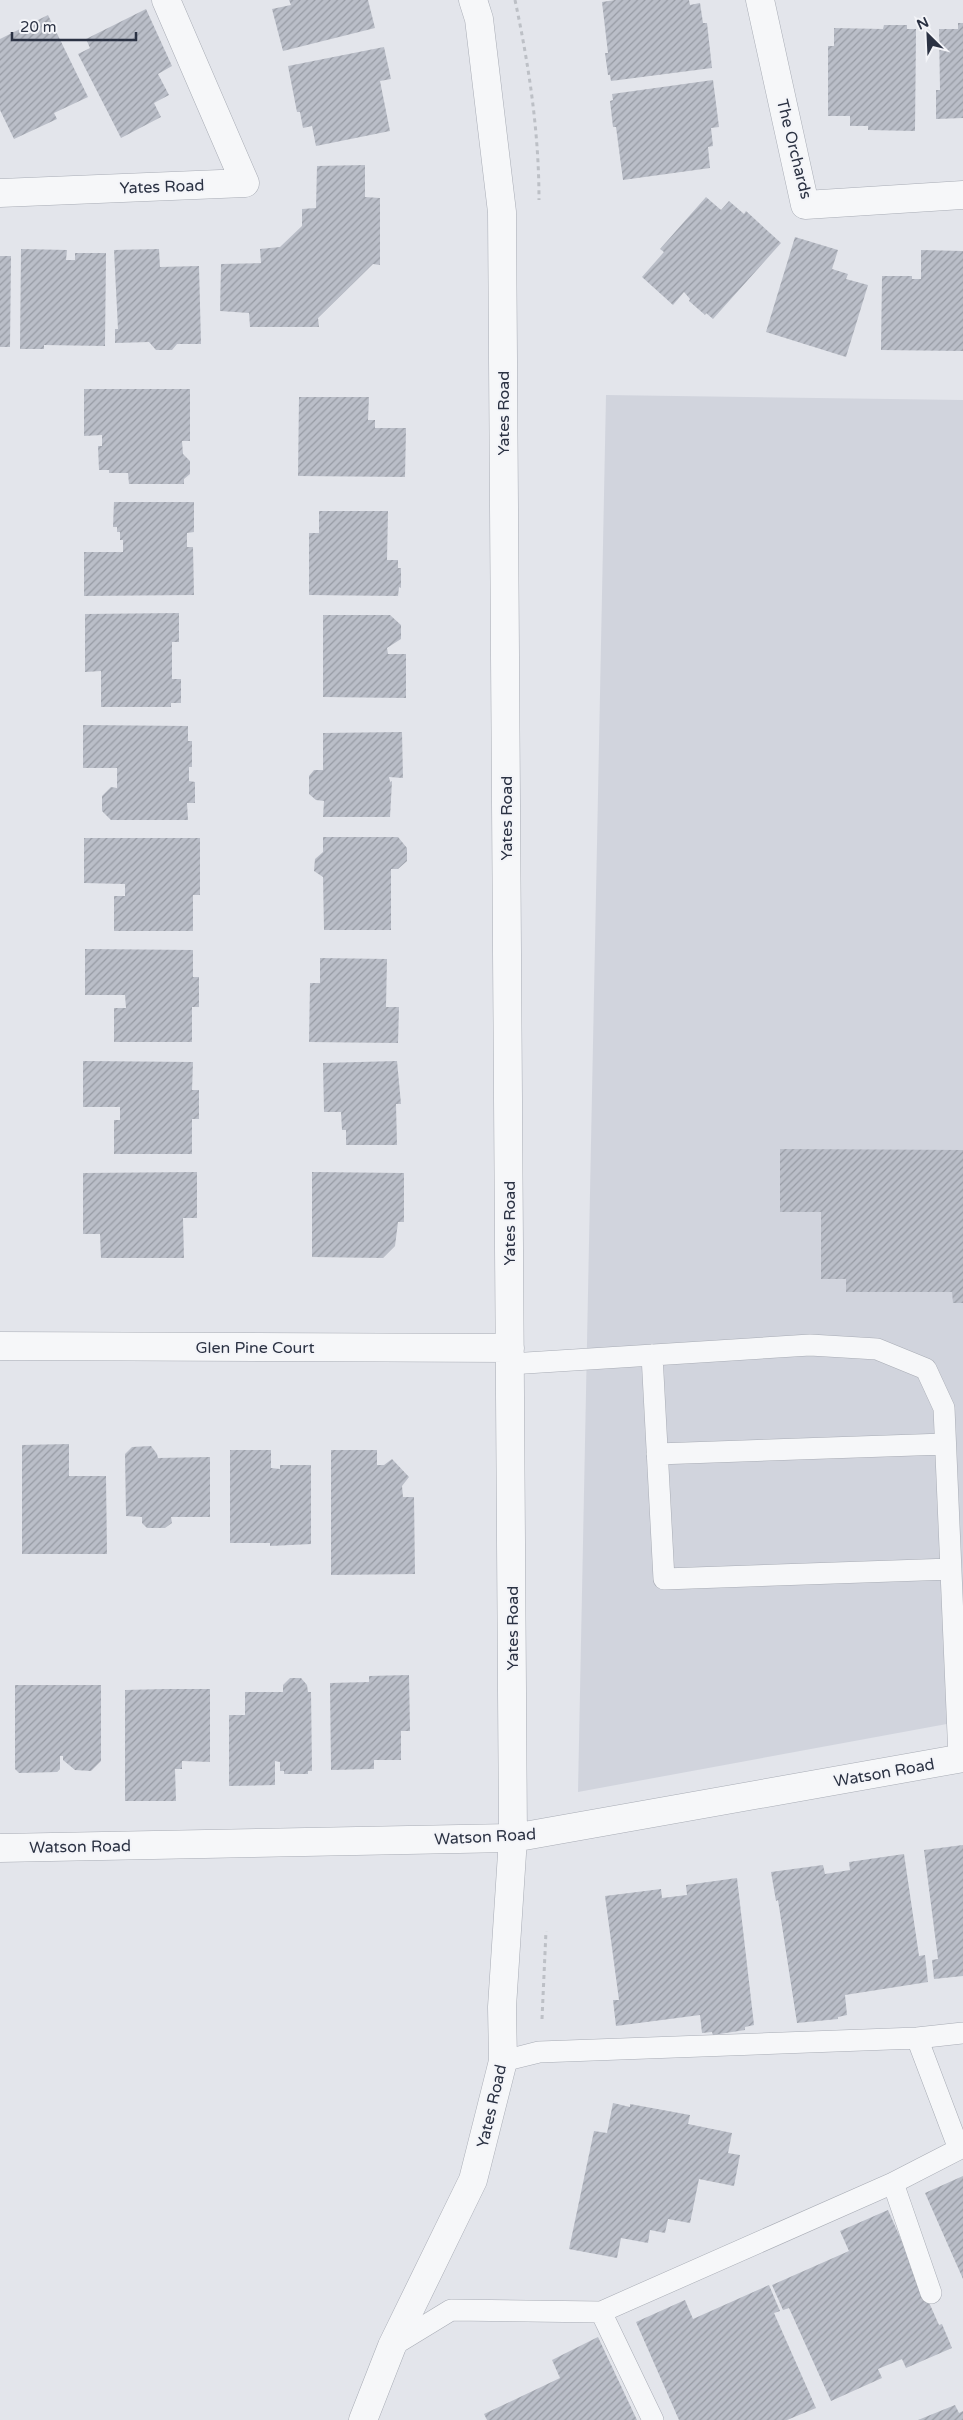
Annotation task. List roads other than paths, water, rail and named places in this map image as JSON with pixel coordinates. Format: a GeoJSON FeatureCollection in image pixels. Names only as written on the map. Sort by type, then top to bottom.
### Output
{"type":"FeatureCollection","features":[{"type":"Feature","properties":{"kind":"street","name":"Yates Road"},"geometry":{"type":"LineString","coordinates":[[0,193],[245,183],[166,0]]}},
{"type":"Feature","properties":{"kind":"street","name":"Yates Road"},"geometry":{"type":"LineString","coordinates":[[363,2420],[392,2346],[473,2180],[503,2061],[502,2007],[513,1838],[502,212],[479,19],[473,0]]}},
{"type":"Feature","properties":{"kind":"street","name":"The Orchards"},"geometry":{"type":"LineString","coordinates":[[760,0],[806,205],[963,195]]}},
{"type":"Feature","properties":{"kind":"street","name":"Glen Pine Court"},"geometry":{"type":"LineString","coordinates":[[0,1346],[510,1356]]}},
{"type":"Feature","properties":{"kind":"street","name":"Watson Road"},"geometry":{"type":"LineString","coordinates":[[0,1848],[513,1838],[961,1758]]}},
{"type":"Feature","properties":{"kind":"lane"},"geometry":{"type":"LineString","coordinates":[[510,1356],[652,1355],[810,1345],[877,1349],[926,1369],[944,1408],[961,1758]]}},
{"type":"Feature","properties":{"kind":"lane"},"geometry":{"type":"LineString","coordinates":[[652,1355],[664,1579],[951,1568]]}},
{"type":"Feature","properties":{"kind":"lane"},"geometry":{"type":"LineString","coordinates":[[657,1454],[946,1444]]}},
{"type":"Feature","properties":{"kind":"lane"},"geometry":{"type":"LineString","coordinates":[[503,2061],[539,2052],[917,2038],[963,2033]]}},
{"type":"Feature","properties":{"kind":"lane"},"geometry":{"type":"LineString","coordinates":[[392,2346],[452,2310],[601,2312],[893,2184],[961,2148],[917,2038]]}},
{"type":"Feature","properties":{"kind":"lane"},"geometry":{"type":"LineString","coordinates":[[893,2184],[931,2293]]}},
{"type":"Feature","properties":{"kind":"lane"},"geometry":{"type":"LineString","coordinates":[[601,2312],[653,2420]]}}]}
